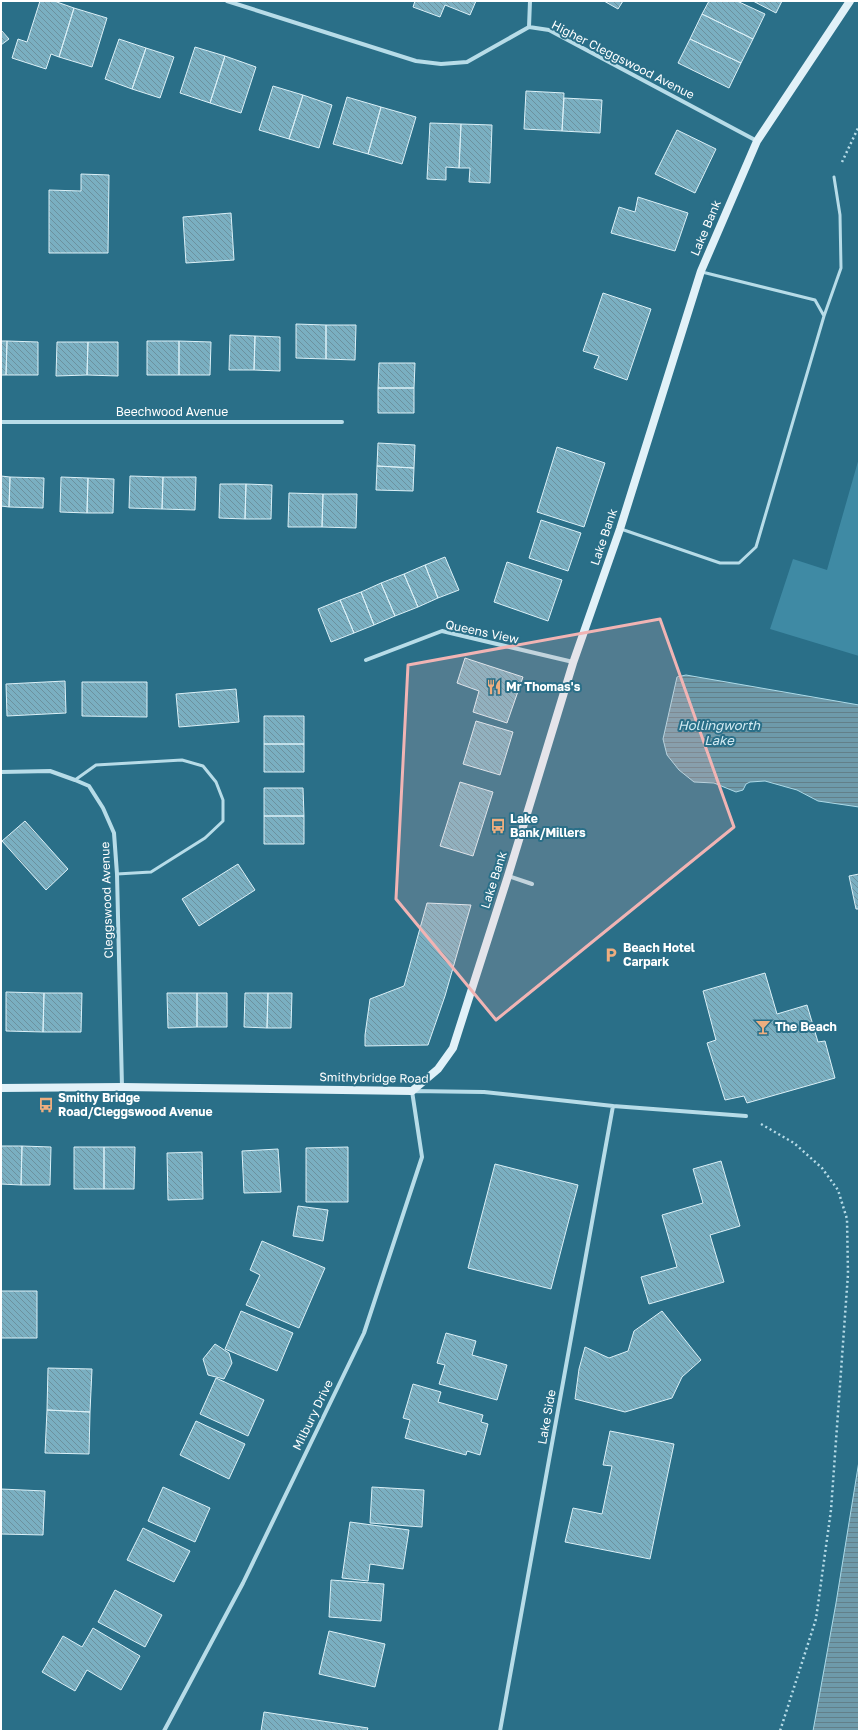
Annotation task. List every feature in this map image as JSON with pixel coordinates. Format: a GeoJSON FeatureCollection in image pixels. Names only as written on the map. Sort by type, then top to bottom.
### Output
{"type":"FeatureCollection","features":[{"type":"Feature","properties":{"kind":"main road","name":"Lake Bank"},"geometry":{"type":"LineString","coordinates":[[412,1091],[438,1069],[453,1048],[508,876],[573,662],[620,529],[701,272],[757,140],[850,1]]}},
{"type":"Feature","properties":{"kind":"main road","name":"Smithybridge Road"},"geometry":{"type":"LineString","coordinates":[[1,1088],[122,1087],[412,1091]]}},
{"type":"Feature","properties":{"kind":"street"},"geometry":{"type":"LineString","coordinates":[[227,1],[416,61],[441,64],[467,62],[529,27],[530,1]]}},
{"type":"Feature","properties":{"kind":"street","name":"Higher Cleggswood Avenue"},"geometry":{"type":"LineString","coordinates":[[529,27],[549,30],[757,140]]}},
{"type":"Feature","properties":{"kind":"street","name":"Beechwood Avenue"},"geometry":{"type":"LineString","coordinates":[[1,422],[342,422]]}},
{"type":"Feature","properties":{"kind":"street","name":"Queens View"},"geometry":{"type":"LineString","coordinates":[[366,660],[442,631],[573,662]]}},
{"type":"Feature","properties":{"kind":"street","name":"Cleggswood Avenue"},"geometry":{"type":"LineString","coordinates":[[1,772],[50,771],[89,786],[103,808],[114,833],[117,874],[122,1087]]}},
{"type":"Feature","properties":{"kind":"street"},"geometry":{"type":"LineString","coordinates":[[508,876],[532,884]]}},
{"type":"Feature","properties":{"kind":"street","name":"Smithybridge Road"},"geometry":{"type":"LineString","coordinates":[[412,1091],[484,1092],[613,1106],[746,1116]]}},
{"type":"Feature","properties":{"kind":"street","name":"Milbury Drive"},"geometry":{"type":"LineString","coordinates":[[164,1731],[243,1583],[364,1333],[422,1157],[412,1091]]}},
{"type":"Feature","properties":{"kind":"street","name":"Lake Side"},"geometry":{"type":"LineString","coordinates":[[500,1731],[613,1106]]}},
{"type":"Feature","properties":{"kind":"lane"},"geometry":{"type":"LineString","coordinates":[[620,529],[720,563],[739,563],[756,547],[824,316],[840,268],[840,215],[834,177]]}},
{"type":"Feature","properties":{"kind":"lane"},"geometry":{"type":"LineString","coordinates":[[701,272],[815,300],[824,316]]}},
{"type":"Feature","properties":{"kind":"lane"},"geometry":{"type":"LineString","coordinates":[[75,780],[96,765],[182,760],[203,766],[216,782],[223,800],[223,821],[205,838],[151,872],[117,874]]}},
{"type":"Feature","properties":{"kind":"path"},"geometry":{"type":"LineString","coordinates":[[834,177],[859,126]]}},
{"type":"Feature","properties":{"kind":"path"},"geometry":{"type":"LineString","coordinates":[[746,1116],[794,1143],[822,1168],[838,1190],[847,1219],[848,1274],[830,1518],[816,1619],[780,1731]]}},
{"type":"Feature","properties":{"kind":"highlighted area"},"geometry":{"type":"Polygon","coordinates":[[[660,619],[734,827],[496,1020],[396,899],[408,665],[660,619]]]}},
{"type":"Feature","properties":{"kind":"shaded area"},"geometry":{"type":"Polygon","coordinates":[[[859,458],[859,656],[770,629],[793,559],[827,570],[859,458]]]}},
{"type":"Feature","properties":{"kind":"water","name":"Hollingworth Lake"},"geometry":{"type":"Polygon","coordinates":[[[686,675],[859,705],[859,807],[818,801],[797,790],[765,781],[750,782],[746,784],[743,790],[736,792],[714,783],[694,782],[679,770],[667,755],[663,739],[677,677],[686,675]]]}},
{"type":"Feature","properties":{"kind":"water"},"geometry":{"type":"Polygon","coordinates":[[[859,1461],[859,1731],[813,1731],[836,1603],[859,1461]]]}},
{"type":"Feature","properties":{"kind":"building"},"geometry":{"type":"Polygon","coordinates":[[[40,1],[54,1],[74,8],[59,57],[51,54],[46,69],[12,58],[18,39],[27,42],[40,1]]]}},
{"type":"Feature","properties":{"kind":"building"},"geometry":{"type":"Polygon","coordinates":[[[415,1],[476,1],[470,15],[445,5],[440,17],[413,7],[415,1]]]}},
{"type":"Feature","properties":{"kind":"building"},"geometry":{"type":"Polygon","coordinates":[[[604,1],[623,1],[618,9],[604,1]]]}},
{"type":"Feature","properties":{"kind":"building"},"geometry":{"type":"Polygon","coordinates":[[[709,1],[737,1],[765,14],[753,39],[702,14],[709,1]]]}},
{"type":"Feature","properties":{"kind":"building"},"geometry":{"type":"Polygon","coordinates":[[[753,1],[782,1],[776,13],[753,1]]]}},
{"type":"Feature","properties":{"kind":"building"},"geometry":{"type":"Polygon","coordinates":[[[74,8],[107,18],[92,67],[59,57],[74,8]]]}},
{"type":"Feature","properties":{"kind":"building"},"geometry":{"type":"Polygon","coordinates":[[[702,14],[753,39],[741,63],[690,39],[702,14]]]}},
{"type":"Feature","properties":{"kind":"building"},"geometry":{"type":"Polygon","coordinates":[[[1,30],[9,39],[1,45],[1,30]]]}},
{"type":"Feature","properties":{"kind":"building"},"geometry":{"type":"Polygon","coordinates":[[[119,39],[146,48],[132,89],[105,79],[119,39]]]}},
{"type":"Feature","properties":{"kind":"building"},"geometry":{"type":"Polygon","coordinates":[[[690,39],[741,63],[729,88],[678,63],[690,39]]]}},
{"type":"Feature","properties":{"kind":"building"},"geometry":{"type":"Polygon","coordinates":[[[195,47],[225,56],[210,103],[180,93],[195,47]]]}},
{"type":"Feature","properties":{"kind":"building"},"geometry":{"type":"Polygon","coordinates":[[[146,48],[174,57],[160,98],[132,89],[146,48]]]}},
{"type":"Feature","properties":{"kind":"building"},"geometry":{"type":"Polygon","coordinates":[[[225,56],[256,67],[241,113],[210,103],[225,56]]]}},
{"type":"Feature","properties":{"kind":"building"},"geometry":{"type":"Polygon","coordinates":[[[273,86],[303,95],[289,139],[259,130],[273,86]]]}},
{"type":"Feature","properties":{"kind":"building"},"geometry":{"type":"Polygon","coordinates":[[[526,91],[564,93],[562,131],[524,129],[526,91]]]}},
{"type":"Feature","properties":{"kind":"building"},"geometry":{"type":"Polygon","coordinates":[[[303,95],[332,105],[319,148],[289,139],[303,95]]]}},
{"type":"Feature","properties":{"kind":"building"},"geometry":{"type":"Polygon","coordinates":[[[347,97],[381,107],[368,154],[333,144],[347,97]]]}},
{"type":"Feature","properties":{"kind":"building"},"geometry":{"type":"Polygon","coordinates":[[[564,98],[602,100],[600,133],[562,131],[564,98]]]}},
{"type":"Feature","properties":{"kind":"building"},"geometry":{"type":"Polygon","coordinates":[[[381,107],[416,117],[402,164],[368,154],[381,107]]]}},
{"type":"Feature","properties":{"kind":"building"},"geometry":{"type":"Polygon","coordinates":[[[430,123],[461,124],[459,168],[446,167],[446,180],[427,179],[430,123]]]}},
{"type":"Feature","properties":{"kind":"building"},"geometry":{"type":"Polygon","coordinates":[[[461,124],[492,125],[490,183],[469,182],[470,168],[459,168],[461,124]]]}},
{"type":"Feature","properties":{"kind":"building"},"geometry":{"type":"Polygon","coordinates":[[[677,130],[716,149],[695,193],[655,174],[677,130]]]}},
{"type":"Feature","properties":{"kind":"building"},"geometry":{"type":"Polygon","coordinates":[[[81,174],[109,175],[108,253],[49,253],[49,190],[81,191],[81,174]]]}},
{"type":"Feature","properties":{"kind":"building"},"geometry":{"type":"Polygon","coordinates":[[[638,197],[688,213],[675,251],[611,233],[619,207],[635,212],[638,197]]]}},
{"type":"Feature","properties":{"kind":"building"},"geometry":{"type":"Polygon","coordinates":[[[231,213],[234,260],[186,263],[183,217],[231,213]]]}},
{"type":"Feature","properties":{"kind":"building"},"geometry":{"type":"Polygon","coordinates":[[[603,293],[651,309],[627,380],[594,368],[599,356],[583,351],[603,293]]]}},
{"type":"Feature","properties":{"kind":"building"},"geometry":{"type":"Polygon","coordinates":[[[296,324],[326,325],[326,359],[296,358],[296,324]]]}},
{"type":"Feature","properties":{"kind":"building"},"geometry":{"type":"Polygon","coordinates":[[[326,325],[356,325],[355,360],[326,359],[326,325]]]}},
{"type":"Feature","properties":{"kind":"building"},"geometry":{"type":"Polygon","coordinates":[[[230,335],[255,336],[254,370],[229,370],[230,335]]]}},
{"type":"Feature","properties":{"kind":"building"},"geometry":{"type":"Polygon","coordinates":[[[255,336],[280,337],[280,371],[254,370],[255,336]]]}},
{"type":"Feature","properties":{"kind":"building"},"geometry":{"type":"Polygon","coordinates":[[[1,341],[7,341],[6,375],[1,375],[1,341]]]}},
{"type":"Feature","properties":{"kind":"building"},"geometry":{"type":"Polygon","coordinates":[[[7,341],[38,342],[38,375],[6,375],[7,341]]]}},
{"type":"Feature","properties":{"kind":"building"},"geometry":{"type":"Polygon","coordinates":[[[147,341],[179,341],[179,375],[147,375],[147,341]]]}},
{"type":"Feature","properties":{"kind":"building"},"geometry":{"type":"Polygon","coordinates":[[[179,341],[211,342],[210,375],[179,375],[179,341]]]}},
{"type":"Feature","properties":{"kind":"building"},"geometry":{"type":"Polygon","coordinates":[[[57,342],[88,342],[87,375],[56,376],[57,342]]]}},
{"type":"Feature","properties":{"kind":"building"},"geometry":{"type":"Polygon","coordinates":[[[88,342],[118,342],[118,376],[87,375],[88,342]]]}},
{"type":"Feature","properties":{"kind":"building"},"geometry":{"type":"Polygon","coordinates":[[[379,363],[415,363],[414,388],[378,388],[379,363]]]}},
{"type":"Feature","properties":{"kind":"building"},"geometry":{"type":"Polygon","coordinates":[[[378,388],[414,388],[414,413],[378,413],[378,388]]]}},
{"type":"Feature","properties":{"kind":"building"},"geometry":{"type":"Polygon","coordinates":[[[378,443],[415,445],[414,468],[377,466],[378,443]]]}},
{"type":"Feature","properties":{"kind":"building"},"geometry":{"type":"Polygon","coordinates":[[[557,447],[605,463],[584,527],[537,512],[557,447]]]}},
{"type":"Feature","properties":{"kind":"building"},"geometry":{"type":"Polygon","coordinates":[[[377,466],[414,468],[413,491],[376,490],[377,466]]]}},
{"type":"Feature","properties":{"kind":"building"},"geometry":{"type":"Polygon","coordinates":[[[1,476],[10,477],[9,507],[1,506],[1,476]]]}},
{"type":"Feature","properties":{"kind":"building"},"geometry":{"type":"Polygon","coordinates":[[[130,476],[163,477],[162,509],[129,508],[130,476]]]}},
{"type":"Feature","properties":{"kind":"building"},"geometry":{"type":"Polygon","coordinates":[[[10,477],[44,478],[43,508],[9,507],[10,477]]]}},
{"type":"Feature","properties":{"kind":"building"},"geometry":{"type":"Polygon","coordinates":[[[61,477],[88,478],[87,513],[60,512],[61,477]]]}},
{"type":"Feature","properties":{"kind":"building"},"geometry":{"type":"Polygon","coordinates":[[[163,477],[196,477],[195,510],[162,509],[163,477]]]}},
{"type":"Feature","properties":{"kind":"building"},"geometry":{"type":"Polygon","coordinates":[[[88,478],[114,479],[113,513],[87,513],[88,478]]]}},
{"type":"Feature","properties":{"kind":"building"},"geometry":{"type":"Polygon","coordinates":[[[220,484],[246,484],[245,519],[219,518],[220,484]]]}},
{"type":"Feature","properties":{"kind":"building"},"geometry":{"type":"Polygon","coordinates":[[[246,484],[272,485],[271,519],[245,519],[246,484]]]}},
{"type":"Feature","properties":{"kind":"building"},"geometry":{"type":"Polygon","coordinates":[[[289,493],[323,494],[322,527],[288,527],[289,493]]]}},
{"type":"Feature","properties":{"kind":"building"},"geometry":{"type":"Polygon","coordinates":[[[323,494],[357,494],[356,528],[322,527],[323,494]]]}},
{"type":"Feature","properties":{"kind":"building"},"geometry":{"type":"Polygon","coordinates":[[[541,520],[581,533],[568,571],[529,558],[541,520]]]}},
{"type":"Feature","properties":{"kind":"building"},"geometry":{"type":"Polygon","coordinates":[[[445,557],[459,590],[438,598],[425,565],[445,557]]]}},
{"type":"Feature","properties":{"kind":"building"},"geometry":{"type":"Polygon","coordinates":[[[507,562],[562,580],[548,621],[494,602],[507,562]]]}},
{"type":"Feature","properties":{"kind":"building"},"geometry":{"type":"Polygon","coordinates":[[[425,565],[438,598],[418,607],[404,574],[425,565]]]}},
{"type":"Feature","properties":{"kind":"building"},"geometry":{"type":"Polygon","coordinates":[[[404,574],[418,607],[395,616],[381,583],[404,574]]]}},
{"type":"Feature","properties":{"kind":"building"},"geometry":{"type":"Polygon","coordinates":[[[381,583],[395,616],[374,625],[361,592],[381,583]]]}},
{"type":"Feature","properties":{"kind":"building"},"geometry":{"type":"Polygon","coordinates":[[[361,592],[374,625],[354,633],[340,600],[361,592]]]}},
{"type":"Feature","properties":{"kind":"building"},"geometry":{"type":"Polygon","coordinates":[[[340,600],[354,633],[331,642],[318,609],[340,600]]]}},
{"type":"Feature","properties":{"kind":"building","name":"Mr Thomas's"},"geometry":{"type":"Polygon","coordinates":[[[465,658],[523,677],[507,723],[473,712],[479,691],[457,683],[465,658]]]}},
{"type":"Feature","properties":{"kind":"building"},"geometry":{"type":"Polygon","coordinates":[[[65,681],[66,713],[7,716],[6,684],[65,681]]]}},
{"type":"Feature","properties":{"kind":"building"},"geometry":{"type":"Polygon","coordinates":[[[82,682],[147,682],[147,717],[82,716],[82,682]]]}},
{"type":"Feature","properties":{"kind":"building"},"geometry":{"type":"Polygon","coordinates":[[[236,689],[239,722],[179,727],[176,694],[236,689]]]}},
{"type":"Feature","properties":{"kind":"building"},"geometry":{"type":"Polygon","coordinates":[[[264,716],[304,716],[304,744],[264,744],[264,716]]]}},
{"type":"Feature","properties":{"kind":"building"},"geometry":{"type":"Polygon","coordinates":[[[476,721],[513,732],[500,775],[463,764],[476,721]]]}},
{"type":"Feature","properties":{"kind":"building"},"geometry":{"type":"Polygon","coordinates":[[[264,744],[304,744],[304,772],[264,772],[264,744]]]}},
{"type":"Feature","properties":{"kind":"building"},"geometry":{"type":"Polygon","coordinates":[[[460,782],[493,792],[473,856],[440,846],[460,782]]]}},
{"type":"Feature","properties":{"kind":"building"},"geometry":{"type":"Polygon","coordinates":[[[264,788],[303,788],[304,816],[264,816],[264,788]]]}},
{"type":"Feature","properties":{"kind":"building"},"geometry":{"type":"Polygon","coordinates":[[[264,816],[304,816],[304,844],[264,844],[264,816]]]}},
{"type":"Feature","properties":{"kind":"building"},"geometry":{"type":"Polygon","coordinates":[[[25,821],[68,869],[46,890],[2,841],[25,821]]]}},
{"type":"Feature","properties":{"kind":"building"},"geometry":{"type":"Polygon","coordinates":[[[238,864],[255,890],[199,926],[182,899],[238,864]]]}},
{"type":"Feature","properties":{"kind":"building"},"geometry":{"type":"Polygon","coordinates":[[[859,874],[859,909],[856,909],[849,876],[859,874]]]}},
{"type":"Feature","properties":{"kind":"building"},"geometry":{"type":"Polygon","coordinates":[[[427,903],[471,905],[445,996],[428,1045],[365,1046],[370,999],[404,986],[427,903]]]}},
{"type":"Feature","properties":{"kind":"building","name":"The Beach"},"geometry":{"type":"Polygon","coordinates":[[[765,973],[777,1014],[807,1005],[818,1042],[825,1041],[835,1078],[747,1103],[744,1096],[725,1100],[707,1043],[716,1040],[703,991],[765,973]]]}},
{"type":"Feature","properties":{"kind":"building"},"geometry":{"type":"Polygon","coordinates":[[[6,992],[44,993],[43,1032],[6,1031],[6,992]]]}},
{"type":"Feature","properties":{"kind":"building"},"geometry":{"type":"Polygon","coordinates":[[[44,993],[82,993],[81,1032],[43,1032],[44,993]]]}},
{"type":"Feature","properties":{"kind":"building"},"geometry":{"type":"Polygon","coordinates":[[[167,993],[197,993],[197,1027],[168,1028],[167,993]]]}},
{"type":"Feature","properties":{"kind":"building"},"geometry":{"type":"Polygon","coordinates":[[[197,993],[227,993],[227,1027],[197,1027],[197,993]]]}},
{"type":"Feature","properties":{"kind":"building"},"geometry":{"type":"Polygon","coordinates":[[[245,993],[268,993],[267,1028],[244,1027],[245,993]]]}},
{"type":"Feature","properties":{"kind":"building"},"geometry":{"type":"Polygon","coordinates":[[[268,993],[292,993],[291,1028],[267,1028],[268,993]]]}},
{"type":"Feature","properties":{"kind":"building"},"geometry":{"type":"Polygon","coordinates":[[[1,1146],[22,1146],[21,1185],[1,1184],[1,1146]]]}},
{"type":"Feature","properties":{"kind":"building"},"geometry":{"type":"Polygon","coordinates":[[[22,1146],[51,1147],[50,1185],[21,1185],[22,1146]]]}},
{"type":"Feature","properties":{"kind":"building"},"geometry":{"type":"Polygon","coordinates":[[[74,1147],[104,1147],[104,1189],[74,1189],[74,1147]]]}},
{"type":"Feature","properties":{"kind":"building"},"geometry":{"type":"Polygon","coordinates":[[[104,1147],[135,1147],[134,1189],[104,1189],[104,1147]]]}},
{"type":"Feature","properties":{"kind":"building"},"geometry":{"type":"Polygon","coordinates":[[[348,1147],[348,1202],[306,1202],[306,1148],[348,1147]]]}},
{"type":"Feature","properties":{"kind":"building"},"geometry":{"type":"Polygon","coordinates":[[[278,1149],[281,1192],[244,1193],[242,1151],[278,1149]]]}},
{"type":"Feature","properties":{"kind":"building"},"geometry":{"type":"Polygon","coordinates":[[[202,1152],[203,1199],[168,1200],[167,1153],[202,1152]]]}},
{"type":"Feature","properties":{"kind":"building"},"geometry":{"type":"Polygon","coordinates":[[[721,1161],[740,1226],[710,1235],[724,1282],[649,1304],[641,1277],[677,1267],[662,1215],[703,1203],[693,1169],[721,1161]]]}},
{"type":"Feature","properties":{"kind":"building"},"geometry":{"type":"Polygon","coordinates":[[[495,1164],[578,1185],[551,1289],[468,1268],[495,1164]]]}},
{"type":"Feature","properties":{"kind":"building"},"geometry":{"type":"Polygon","coordinates":[[[298,1206],[328,1210],[323,1241],[293,1236],[298,1206]]]}},
{"type":"Feature","properties":{"kind":"building"},"geometry":{"type":"Polygon","coordinates":[[[262,1241],[325,1268],[299,1328],[246,1305],[260,1275],[250,1270],[262,1241]]]}},
{"type":"Feature","properties":{"kind":"building"},"geometry":{"type":"Polygon","coordinates":[[[1,1291],[37,1291],[37,1338],[1,1338],[1,1291]]]}},
{"type":"Feature","properties":{"kind":"building"},"geometry":{"type":"Polygon","coordinates":[[[241,1311],[293,1333],[277,1371],[225,1349],[241,1311]]]}},
{"type":"Feature","properties":{"kind":"building"},"geometry":{"type":"Polygon","coordinates":[[[662,1311],[701,1360],[682,1377],[672,1398],[625,1412],[575,1399],[579,1369],[585,1347],[609,1358],[628,1351],[634,1331],[662,1311]]]}},
{"type":"Feature","properties":{"kind":"building"},"geometry":{"type":"Polygon","coordinates":[[[446,1333],[476,1341],[472,1355],[507,1365],[497,1400],[439,1384],[445,1365],[437,1363],[446,1333]]]}},
{"type":"Feature","properties":{"kind":"building"},"geometry":{"type":"Polygon","coordinates":[[[215,1344],[229,1353],[232,1363],[224,1379],[208,1375],[203,1359],[215,1344]]]}},
{"type":"Feature","properties":{"kind":"building"},"geometry":{"type":"Polygon","coordinates":[[[48,1368],[92,1369],[90,1412],[47,1410],[48,1368]]]}},
{"type":"Feature","properties":{"kind":"building"},"geometry":{"type":"Polygon","coordinates":[[[216,1378],[264,1400],[248,1436],[200,1414],[216,1378]]]}},
{"type":"Feature","properties":{"kind":"building"},"geometry":{"type":"Polygon","coordinates":[[[413,1384],[441,1392],[438,1402],[483,1415],[481,1422],[488,1424],[480,1455],[467,1451],[466,1455],[405,1438],[410,1420],[403,1418],[413,1384]]]}},
{"type":"Feature","properties":{"kind":"building"},"geometry":{"type":"Polygon","coordinates":[[[47,1410],[90,1412],[89,1454],[45,1453],[47,1410]]]}},
{"type":"Feature","properties":{"kind":"building"},"geometry":{"type":"Polygon","coordinates":[[[196,1421],[245,1444],[229,1479],[180,1455],[196,1421]]]}},
{"type":"Feature","properties":{"kind":"building"},"geometry":{"type":"Polygon","coordinates":[[[610,1431],[674,1444],[650,1559],[565,1542],[573,1508],[602,1514],[612,1466],[603,1465],[610,1431]]]}},
{"type":"Feature","properties":{"kind":"building"},"geometry":{"type":"Polygon","coordinates":[[[163,1487],[210,1508],[195,1542],[148,1521],[163,1487]]]}},
{"type":"Feature","properties":{"kind":"building"},"geometry":{"type":"Polygon","coordinates":[[[372,1487],[424,1490],[422,1527],[370,1523],[372,1487]]]}},
{"type":"Feature","properties":{"kind":"building"},"geometry":{"type":"Polygon","coordinates":[[[1,1489],[45,1491],[43,1535],[1,1534],[1,1489]]]}},
{"type":"Feature","properties":{"kind":"building"},"geometry":{"type":"Polygon","coordinates":[[[350,1522],[409,1530],[403,1569],[370,1564],[368,1581],[342,1578],[350,1522]]]}},
{"type":"Feature","properties":{"kind":"building"},"geometry":{"type":"Polygon","coordinates":[[[143,1528],[190,1551],[174,1582],[127,1560],[143,1528]]]}},
{"type":"Feature","properties":{"kind":"building"},"geometry":{"type":"Polygon","coordinates":[[[331,1580],[384,1584],[381,1621],[329,1617],[331,1580]]]}},
{"type":"Feature","properties":{"kind":"building"},"geometry":{"type":"Polygon","coordinates":[[[115,1590],[162,1615],[145,1647],[98,1622],[115,1590]]]}},
{"type":"Feature","properties":{"kind":"building"},"geometry":{"type":"Polygon","coordinates":[[[93,1628],[140,1656],[121,1690],[87,1670],[75,1691],[42,1672],[63,1636],[82,1647],[93,1628]]]}},
{"type":"Feature","properties":{"kind":"building"},"geometry":{"type":"Polygon","coordinates":[[[329,1631],[385,1644],[375,1687],[319,1674],[329,1631]]]}},
{"type":"Feature","properties":{"kind":"building"},"geometry":{"type":"Polygon","coordinates":[[[264,1712],[368,1728],[367,1731],[261,1731],[264,1712]]]}},
{"type":"Feature","properties":{"kind":"place","name":"Mr Thomas's"},"geometry":{"type":"Point","coordinates":[494,687]}},
{"type":"Feature","properties":{"kind":"place","name":"Lake Bank/Millers"},"geometry":{"type":"Point","coordinates":[498,826]}},
{"type":"Feature","properties":{"kind":"place","name":"Beach Hotel Carpark"},"geometry":{"type":"Point","coordinates":[611,955]}},
{"type":"Feature","properties":{"kind":"place","name":"The Beach"},"geometry":{"type":"Point","coordinates":[763,1027]}},
{"type":"Feature","properties":{"kind":"place","name":"Smithy Bridge Road/Cleggswood Avenue"},"geometry":{"type":"Point","coordinates":[46,1105]}}]}
